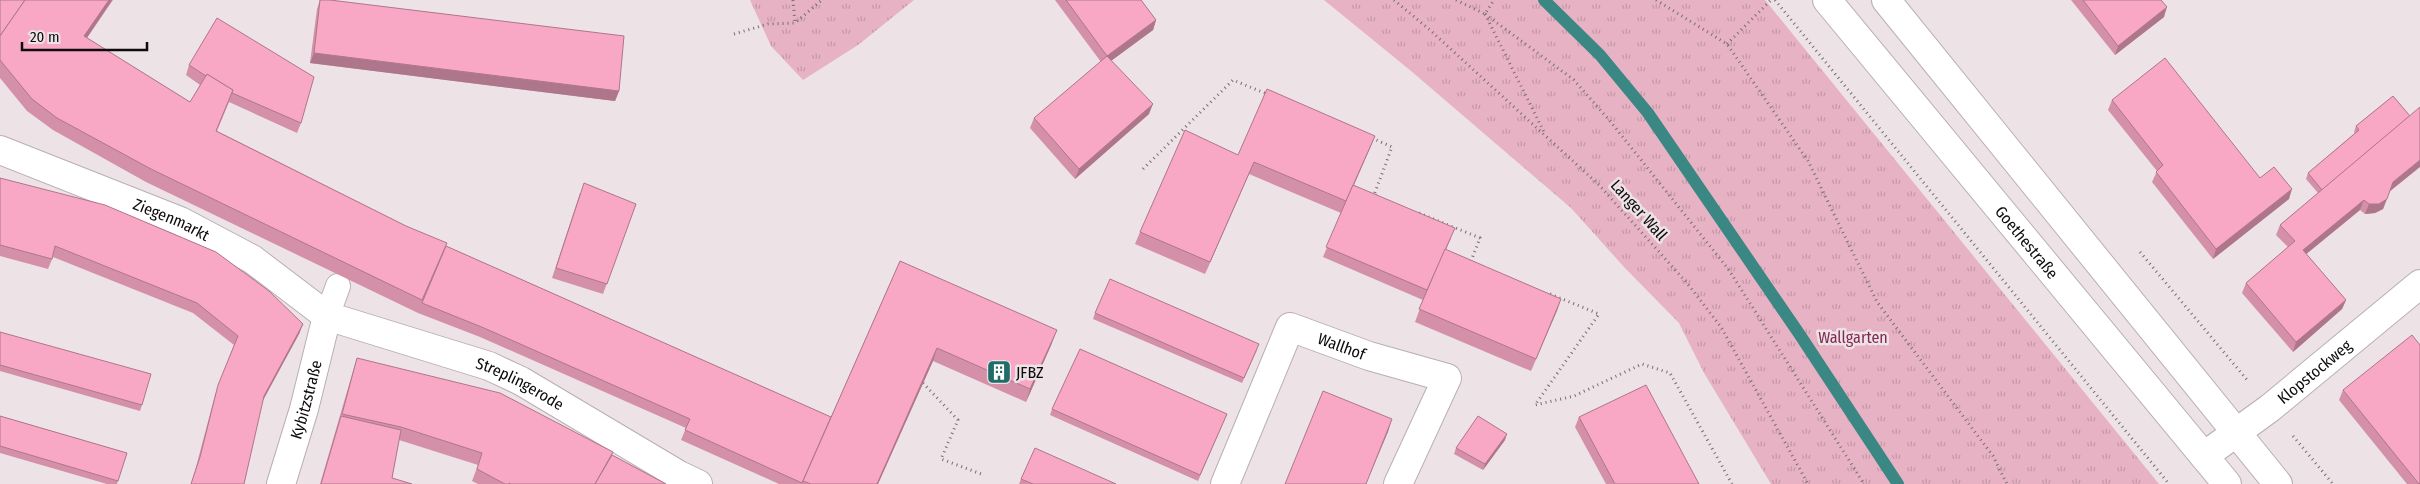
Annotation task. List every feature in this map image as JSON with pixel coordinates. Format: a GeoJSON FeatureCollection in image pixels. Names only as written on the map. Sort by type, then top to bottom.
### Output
{"type":"FeatureCollection","features":[{"type":"Feature","properties":{"kind":"street","name":"Goethestraße"},"geometry":{"type":"LineString","coordinates":[[1828,0],[2227,484]]}},
{"type":"Feature","properties":{"kind":"street"},"geometry":{"type":"LineString","coordinates":[[1886,0],[2278,484]]}},
{"type":"Feature","properties":{"kind":"street","name":"Ziegenmarkt"},"geometry":{"type":"LineString","coordinates":[[0,150],[180,221],[252,259],[327,316]]}},
{"type":"Feature","properties":{"kind":"street","name":"Klopstockweg"},"geometry":{"type":"LineString","coordinates":[[2204,456],[2270,408],[2420,284]]}},
{"type":"Feature","properties":{"kind":"street","name":"Kybitzstraße"},"geometry":{"type":"LineString","coordinates":[[281,484],[304,409],[327,316]]}},
{"type":"Feature","properties":{"kind":"street","name":"Streplingerode"},"geometry":{"type":"LineString","coordinates":[[327,316],[490,366],[521,381],[679,475],[698,484]]}},
{"type":"Feature","properties":{"kind":"street","name":"Wallhof"},"geometry":{"type":"LineString","coordinates":[[1225,484],[1290,326],[1369,356],[1447,378],[1398,484]]}},
{"type":"Feature","properties":{"kind":"lane"},"geometry":{"type":"LineString","coordinates":[[327,316],[338,286]]}},
{"type":"Feature","properties":{"kind":"path"},"geometry":{"type":"LineString","coordinates":[[793,0],[795,23]]}},
{"type":"Feature","properties":{"kind":"path"},"geometry":{"type":"LineString","coordinates":[[734,34],[768,24],[795,23],[822,0]]}},
{"type":"Feature","properties":{"kind":"path","name":"Langer Wall"},"geometry":{"type":"LineString","coordinates":[[1394,0],[1430,30],[1599,185],[1687,283],[1721,327],[1808,484]]}},
{"type":"Feature","properties":{"kind":"path"},"geometry":{"type":"LineString","coordinates":[[1456,0],[1485,14],[1574,80],[1616,128],[1728,270],[1864,484]]}},
{"type":"Feature","properties":{"kind":"path"},"geometry":{"type":"LineString","coordinates":[[1485,14],[1494,0]]}},
{"type":"Feature","properties":{"kind":"path"},"geometry":{"type":"LineString","coordinates":[[1656,0],[1727,44],[1808,160],[1877,302],[1993,456],[2007,484]]}},
{"type":"Feature","properties":{"kind":"path"},"geometry":{"type":"LineString","coordinates":[[1727,44],[1773,0],[2169,484]]}},
{"type":"Feature","properties":{"kind":"path"},"geometry":{"type":"LineString","coordinates":[[1485,14],[1546,135]]}},
{"type":"Feature","properties":{"kind":"path"},"geometry":{"type":"LineString","coordinates":[[1142,169],[1233,80],[1274,97]]}},
{"type":"Feature","properties":{"kind":"path"},"geometry":{"type":"LineString","coordinates":[[1365,136],[1392,147],[1374,195],[1382,198]]}},
{"type":"Feature","properties":{"kind":"path"},"geometry":{"type":"LineString","coordinates":[[1418,213],[1480,238],[1469,261],[1479,265]]}},
{"type":"Feature","properties":{"kind":"path"},"geometry":{"type":"LineString","coordinates":[[1543,291],[1598,314],[1536,405],[1574,396],[1642,364],[1670,373],[1732,484]]}},
{"type":"Feature","properties":{"kind":"path"},"geometry":{"type":"LineString","coordinates":[[923,383],[958,420],[941,459],[984,475]]}},
{"type":"Feature","properties":{"kind":"green space"},"geometry":{"type":"Polygon","coordinates":[[[750,0],[914,0],[858,45],[803,80],[771,46],[750,0]]]}},
{"type":"Feature","properties":{"kind":"green space","name":"Wallgarten"},"geometry":{"type":"Polygon","coordinates":[[[1324,0],[1765,0],[2159,484],[1771,484],[1704,373],[1679,323],[1624,267],[1571,208],[1411,71],[1324,0]]]}},
{"type":"Feature","properties":{"kind":"building"},"geometry":{"type":"Polygon","coordinates":[[[0,0],[25,0],[0,36],[0,0]]]}},
{"type":"Feature","properties":{"kind":"building"},"geometry":{"type":"Polygon","coordinates":[[[25,0],[109,0],[84,36],[190,102],[207,74],[233,90],[216,131],[406,226],[447,243],[422,300],[151,169],[57,118],[32,99],[0,60],[0,36],[25,0]]]}},
{"type":"Feature","properties":{"kind":"building"},"geometry":{"type":"Polygon","coordinates":[[[320,0],[624,36],[619,91],[314,53],[320,0]]]}},
{"type":"Feature","properties":{"kind":"building"},"geometry":{"type":"Polygon","coordinates":[[[1066,0],[1141,0],[1156,20],[1107,56],[1066,0]]]}},
{"type":"Feature","properties":{"kind":"building"},"geometry":{"type":"Polygon","coordinates":[[[2083,0],[2161,0],[2167,7],[2118,46],[2083,0]]]}},
{"type":"Feature","properties":{"kind":"building"},"geometry":{"type":"Polygon","coordinates":[[[217,18],[314,77],[301,123],[232,93],[233,90],[189,65],[217,18]]]}},
{"type":"Feature","properties":{"kind":"building"},"geometry":{"type":"Polygon","coordinates":[[[1107,56],[1153,104],[1079,169],[1034,118],[1107,56]]]}},
{"type":"Feature","properties":{"kind":"building"},"geometry":{"type":"Polygon","coordinates":[[[2165,58],[2260,178],[2274,167],[2292,189],[2216,249],[2156,172],[2163,165],[2112,100],[2165,58]]]}},
{"type":"Feature","properties":{"kind":"building"},"geometry":{"type":"Polygon","coordinates":[[[1267,89],[1375,136],[1346,201],[1254,162],[1210,262],[1140,232],[1185,130],[1238,155],[1267,89]]]}},
{"type":"Feature","properties":{"kind":"building"},"geometry":{"type":"Polygon","coordinates":[[[2393,96],[2410,116],[2322,190],[2308,173],[2359,130],[2356,126],[2393,96]]]}},
{"type":"Feature","properties":{"kind":"building"},"geometry":{"type":"Polygon","coordinates":[[[2420,107],[2420,160],[2393,182],[2387,199],[2379,204],[2369,204],[2364,200],[2303,250],[2346,300],[2296,342],[2246,283],[2295,241],[2280,225],[2420,107]]]}},
{"type":"Feature","properties":{"kind":"building"},"geometry":{"type":"Polygon","coordinates":[[[0,178],[105,205],[216,252],[269,291],[303,324],[264,396],[244,484],[191,484],[200,457],[218,385],[238,336],[197,303],[55,246],[52,259],[0,245],[0,178]]]}},
{"type":"Feature","properties":{"kind":"building"},"geometry":{"type":"Polygon","coordinates":[[[584,183],[636,204],[607,284],[556,268],[584,183]]]}},
{"type":"Feature","properties":{"kind":"building"},"geometry":{"type":"Polygon","coordinates":[[[1353,185],[1455,228],[1427,290],[1326,247],[1353,185]]]}},
{"type":"Feature","properties":{"kind":"building"},"geometry":{"type":"Polygon","coordinates":[[[446,246],[831,417],[802,483],[685,430],[690,419],[484,328],[422,303],[446,246]]]}},
{"type":"Feature","properties":{"kind":"building"},"geometry":{"type":"Polygon","coordinates":[[[1445,249],[1561,299],[1536,359],[1419,309],[1445,249]]]}},
{"type":"Feature","properties":{"kind":"building","name":"JFBZ"},"geometry":{"type":"Polygon","coordinates":[[[900,261],[1057,330],[1030,389],[937,348],[877,484],[811,484],[803,481],[900,261]]]}},
{"type":"Feature","properties":{"kind":"building"},"geometry":{"type":"Polygon","coordinates":[[[1110,279],[1259,344],[1244,378],[1095,313],[1110,279]]]}},
{"type":"Feature","properties":{"kind":"building"},"geometry":{"type":"Polygon","coordinates":[[[0,332],[151,374],[142,405],[0,365],[0,332]]]}},
{"type":"Feature","properties":{"kind":"building"},"geometry":{"type":"Polygon","coordinates":[[[2412,335],[2420,345],[2419,484],[2343,390],[2412,335]]]}},
{"type":"Feature","properties":{"kind":"building"},"geometry":{"type":"Polygon","coordinates":[[[1080,349],[1227,414],[1200,475],[1052,409],[1080,349]]]}},
{"type":"Feature","properties":{"kind":"building"},"geometry":{"type":"Polygon","coordinates":[[[357,358],[500,393],[613,452],[595,484],[505,484],[477,469],[482,453],[401,427],[342,414],[357,358]]]}},
{"type":"Feature","properties":{"kind":"building"},"geometry":{"type":"Polygon","coordinates":[[[1646,385],[1699,484],[1615,484],[1579,417],[1646,385]]]}},
{"type":"Feature","properties":{"kind":"building"},"geometry":{"type":"Polygon","coordinates":[[[1323,391],[1392,419],[1366,484],[1285,484],[1323,391]]]}},
{"type":"Feature","properties":{"kind":"building"},"geometry":{"type":"Polygon","coordinates":[[[0,416],[127,453],[118,481],[0,446],[0,416]]]}},
{"type":"Feature","properties":{"kind":"building"},"geometry":{"type":"Polygon","coordinates":[[[341,416],[401,430],[392,478],[412,484],[321,484],[341,416]]]}},
{"type":"Feature","properties":{"kind":"building"},"geometry":{"type":"Polygon","coordinates":[[[1478,416],[1507,434],[1485,464],[1456,448],[1478,416]]]}},
{"type":"Feature","properties":{"kind":"building"},"geometry":{"type":"Polygon","coordinates":[[[1035,448],[1116,484],[1033,484],[1021,479],[1035,448]]]}},
{"type":"Feature","properties":{"kind":"building"},"geometry":{"type":"Polygon","coordinates":[[[612,455],[666,484],[595,484],[612,455]]]}},
{"type":"Feature","properties":{"kind":"waterway"},"geometry":{"type":"LineString","coordinates":[[1544,0],[1600,55],[1648,113],[1800,335],[1898,484]]}},
{"type":"Feature","properties":{"kind":"place","name":"JFBZ"},"geometry":{"type":"Point","coordinates":[999,372]}}]}
